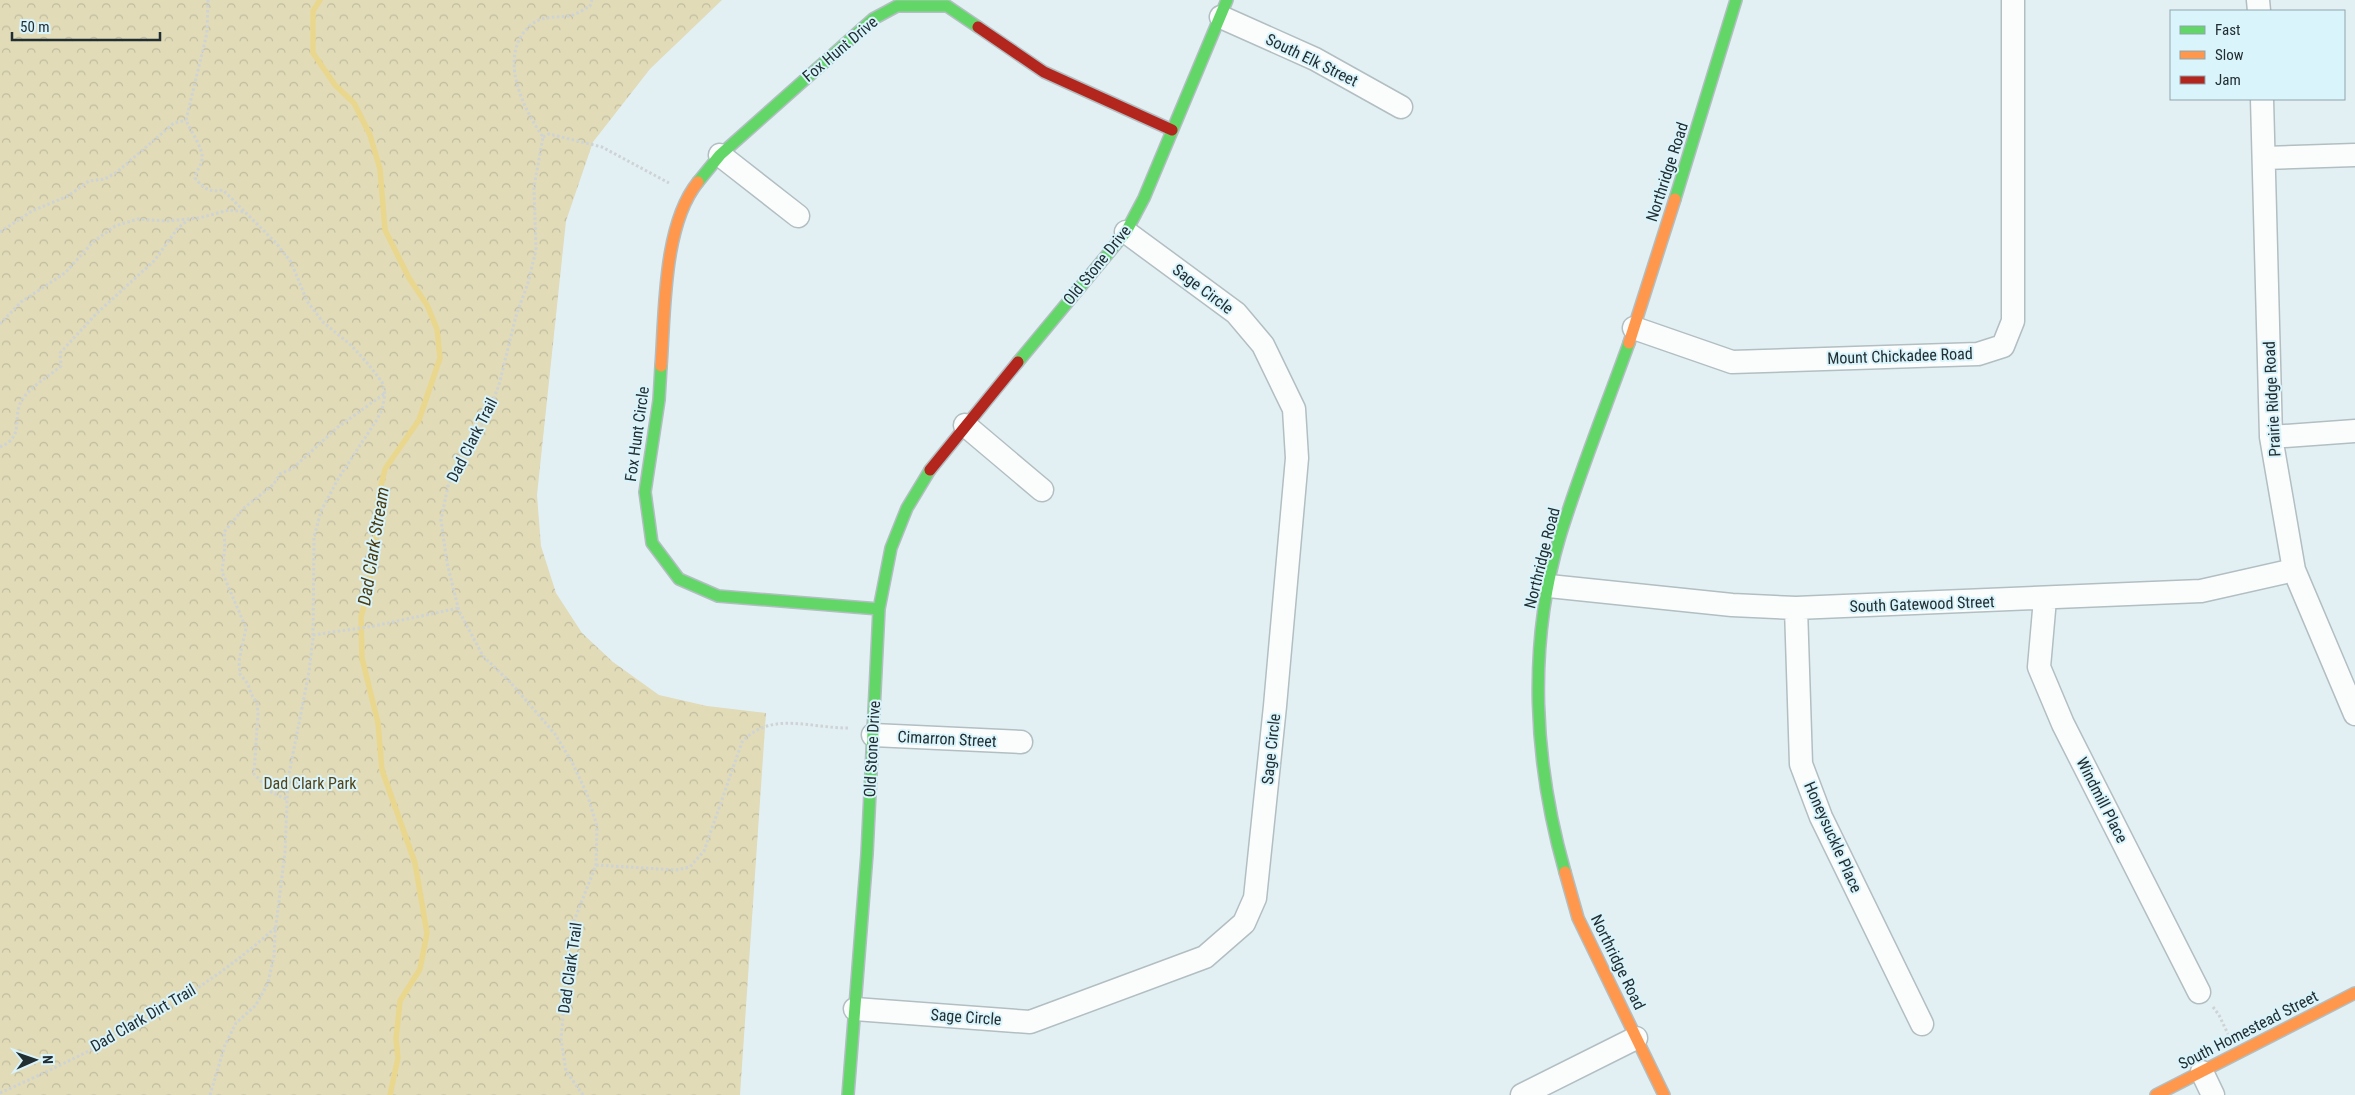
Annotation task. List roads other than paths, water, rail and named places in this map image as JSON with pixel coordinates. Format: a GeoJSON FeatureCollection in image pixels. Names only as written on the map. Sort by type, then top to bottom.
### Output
{"type":"FeatureCollection","features":[{"type":"Feature","properties":{"kind":"street","name":"Northridge Road"},"geometry":{"type":"LineString","coordinates":[[1664,1095],[1578,918],[1553,830],[1539,739],[1537,691],[1540,642],[1549,586],[1560,537],[1634,328],[1723,48],[1736,0]]}},
{"type":"Feature","properties":{"kind":"street","name":"Mount Chickadee Road"},"geometry":{"type":"LineString","coordinates":[[1634,328],[1732,362],[1978,354],[2003,346],[2013,321],[2013,0]]}},
{"type":"Feature","properties":{"kind":"street","name":"Fox Hunt Drive"},"geometry":{"type":"LineString","coordinates":[[720,155],[873,19],[896,6],[947,6],[1044,72],[1172,130]]}},
{"type":"Feature","properties":{"kind":"street","name":"South Elk Street"},"geometry":{"type":"LineString","coordinates":[[1224,8],[1401,107]]}},
{"type":"Feature","properties":{"kind":"street","name":"Old Stone Drive"},"geometry":{"type":"LineString","coordinates":[[848,1095],[867,854],[879,610],[884,576],[892,548],[908,508],[934,463],[1126,232],[1144,198],[1224,8]]}},
{"type":"Feature","properties":{"kind":"street","name":"Prairie Ridge Road"},"geometry":{"type":"LineString","coordinates":[[2262,100],[2271,437],[2294,570],[2355,714]]}},
{"type":"Feature","properties":{"kind":"street"},"geometry":{"type":"LineString","coordinates":[[720,155],[798,216]]}},
{"type":"Feature","properties":{"kind":"street","name":"Fox Hunt Circle"},"geometry":{"type":"LineString","coordinates":[[720,155],[687,196],[668,261],[659,400],[645,492],[652,543],[679,579],[718,596],[879,610]]}},
{"type":"Feature","properties":{"kind":"street"},"geometry":{"type":"LineString","coordinates":[[2264,158],[2355,155]]}},
{"type":"Feature","properties":{"kind":"street","name":"Sage Circle"},"geometry":{"type":"LineString","coordinates":[[855,1009],[1030,1022],[1205,957],[1244,924],[1255,898],[1276,706],[1297,458],[1294,409],[1283,382],[1263,346],[1236,313],[1126,232]]}},
{"type":"Feature","properties":{"kind":"street"},"geometry":{"type":"LineString","coordinates":[[965,425],[1042,490]]}},
{"type":"Feature","properties":{"kind":"street"},"geometry":{"type":"LineString","coordinates":[[2271,437],[2355,431]]}},
{"type":"Feature","properties":{"kind":"street","name":"South Gatewood Street"},"geometry":{"type":"LineString","coordinates":[[1549,586],[1732,605],[1796,608],[2201,592],[2294,570]]}},
{"type":"Feature","properties":{"kind":"street","name":"Windmill Place"},"geometry":{"type":"LineString","coordinates":[[2045,599],[2039,666],[2063,724],[2199,992]]}},
{"type":"Feature","properties":{"kind":"street","name":"Honeysuckle Place"},"geometry":{"type":"LineString","coordinates":[[1796,608],[1802,764],[1821,817],[1922,1024]]}},
{"type":"Feature","properties":{"kind":"street","name":"Cimarron Street"},"geometry":{"type":"LineString","coordinates":[[873,731],[1021,742]]}},
{"type":"Feature","properties":{"kind":"street","name":"South Homestead Street"},"geometry":{"type":"LineString","coordinates":[[2156,1095],[2355,993]]}},
{"type":"Feature","properties":{"kind":"street"},"geometry":{"type":"LineString","coordinates":[[1522,1095],[1636,1038]]}},
{"type":"Feature","properties":{"kind":"street"},"geometry":{"type":"LineString","coordinates":[[2202,1072],[2213,1095]]}},
{"type":"Feature","properties":{"kind":"waterway","name":"Dad Clark Stream"},"geometry":{"type":"LineString","coordinates":[[320,0],[313,11],[313,53],[335,85],[354,103],[370,135],[380,169],[385,230],[409,278],[427,305],[437,329],[440,358],[419,420],[385,469],[377,503],[376,545],[361,617],[362,658],[378,723],[382,770],[415,863],[427,933],[420,969],[400,1001],[396,1039],[398,1058],[390,1095]]}},
{"type":"Feature","properties":{"kind":"park label","name":"Dad Clark Park"},"geometry":{"type":"Point","coordinates":[310,783]}}]}
